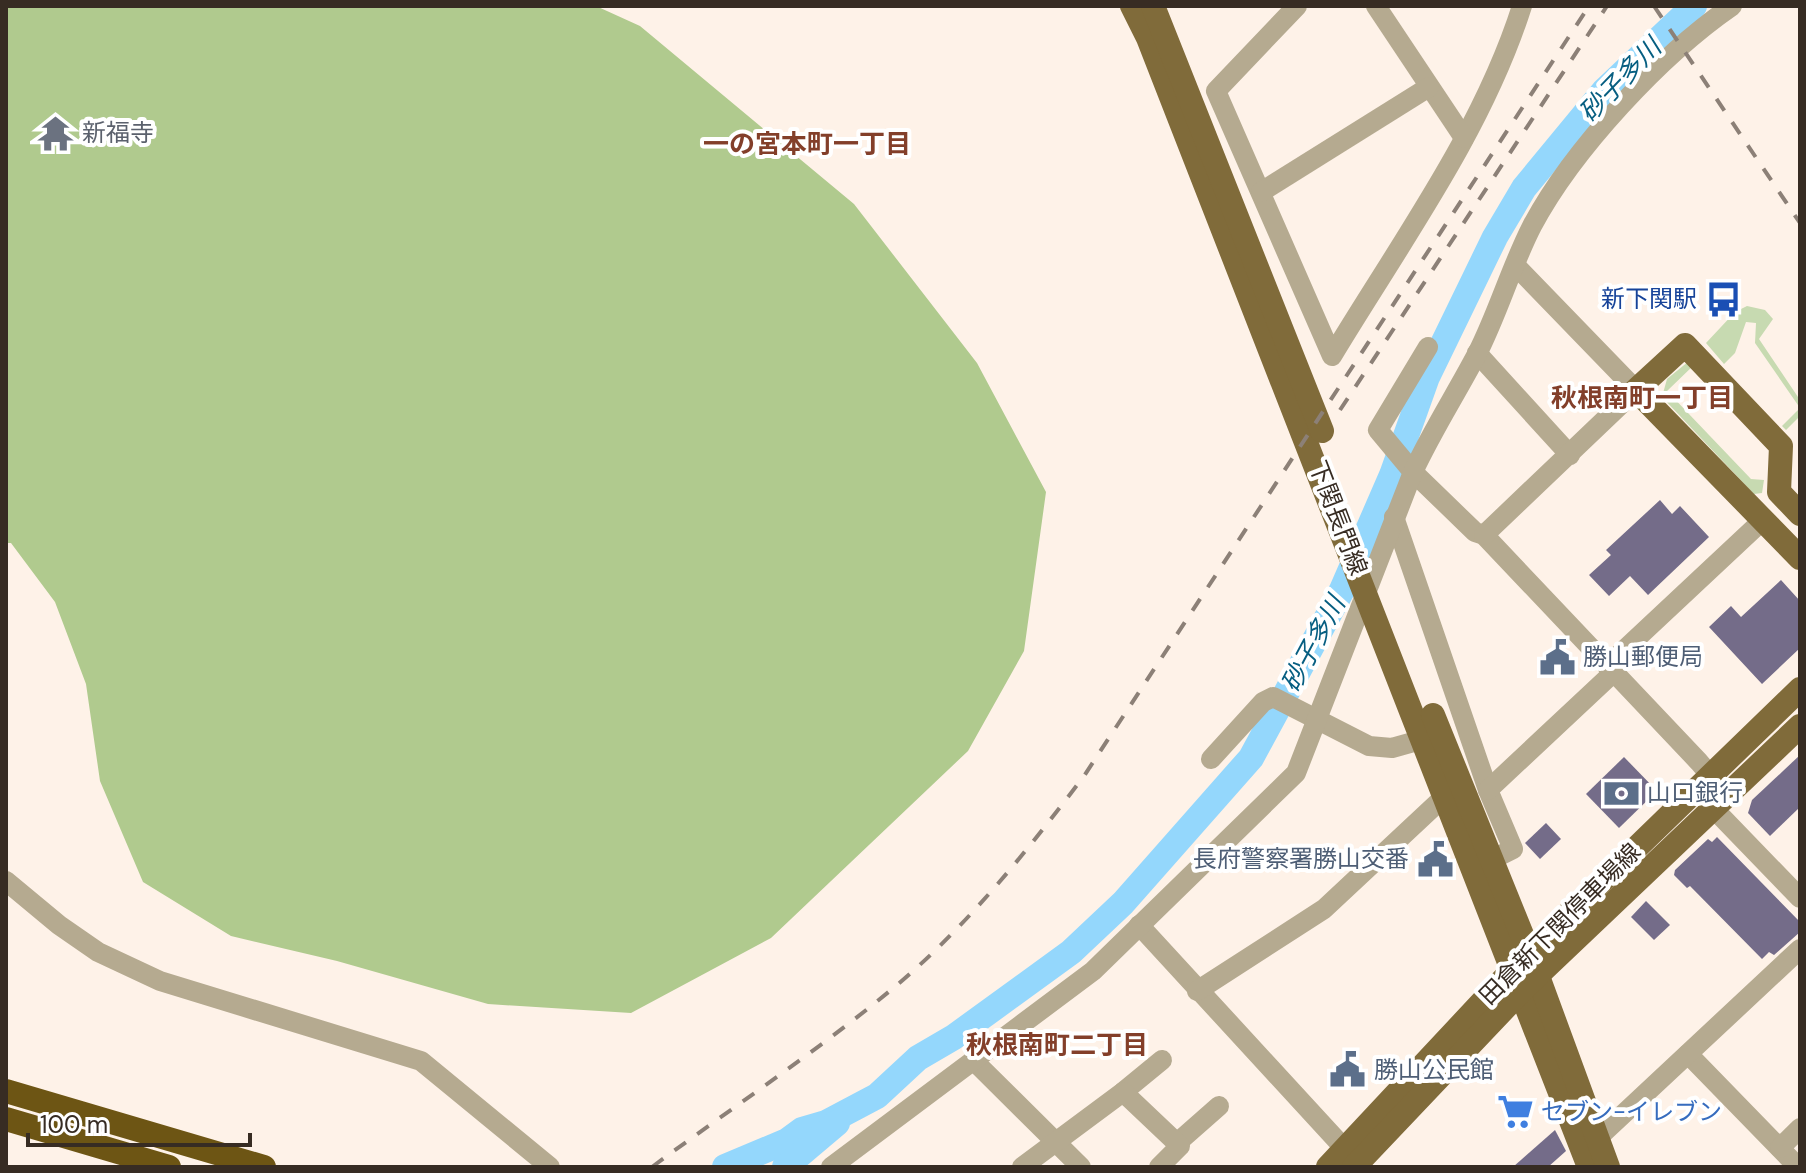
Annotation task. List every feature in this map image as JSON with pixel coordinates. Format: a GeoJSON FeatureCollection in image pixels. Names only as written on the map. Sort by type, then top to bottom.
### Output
{"type":"FeatureCollection","features":[{"type":"Feature","properties":{"kind":"highway"},"geometry":{"type":"LineString","coordinates":[[6,1091],[264,1167]]}},
{"type":"Feature","properties":{"kind":"highway"},"geometry":{"type":"LineString","coordinates":[[6,1119],[169,1167]]}},
{"type":"Feature","properties":{"kind":"main road","name":"下関長門線"},"geometry":{"type":"LineString","coordinates":[[1132,6],[1323,456],[1379,602],[1445,796],[1526,971]]}},
{"type":"Feature","properties":{"kind":"main road","name":"下関長門線"},"geometry":{"type":"LineString","coordinates":[[1153,6],[1305,412]]}},
{"type":"Feature","properties":{"kind":"main road"},"geometry":{"type":"LineString","coordinates":[[1758,515],[1779,492],[1781,446],[1685,345],[1636,390],[1758,515],[1800,558]]}},
{"type":"Feature","properties":{"kind":"main road"},"geometry":{"type":"LineString","coordinates":[[1779,492],[1800,514]]}},
{"type":"Feature","properties":{"kind":"main road","name":"下関長門線"},"geometry":{"type":"LineString","coordinates":[[1379,602],[1493,859],[1526,971],[1590,1152],[1608,1167]]}},
{"type":"Feature","properties":{"kind":"main road","name":"田倉新下関停車場線"},"geometry":{"type":"LineString","coordinates":[[1349,1163],[1711,776],[1800,689]]}},
{"type":"Feature","properties":{"kind":"main road","name":"田倉新下関停車場線"},"geometry":{"type":"LineString","coordinates":[[1526,971],[1713,808],[1800,726]]}},
{"type":"Feature","properties":{"kind":"street"},"geometry":{"type":"LineString","coordinates":[[1297,6],[1216,91],[1332,356],[1464,138],[1505,61],[1522,6]]}},
{"type":"Feature","properties":{"kind":"street"},"geometry":{"type":"LineString","coordinates":[[1376,6],[1464,138]]}},
{"type":"Feature","properties":{"kind":"street"},"geometry":{"type":"LineString","coordinates":[[831,1167],[1093,971],[1296,773],[1311,717],[1394,517],[1411,468],[1477,353],[1543,208],[1597,133],[1710,21],[1732,6]]}},
{"type":"Feature","properties":{"kind":"street"},"geometry":{"type":"LineString","coordinates":[[1261,192],[1429,87]]}},
{"type":"Feature","properties":{"kind":"street"},"geometry":{"type":"LineString","coordinates":[[1484,535],[1636,390],[1516,266]]}},
{"type":"Feature","properties":{"kind":"street"},"geometry":{"type":"LineString","coordinates":[[1428,347],[1378,430],[1475,532],[1484,535],[1711,776],[1713,808],[1800,898]]}},
{"type":"Feature","properties":{"kind":"street"},"geometry":{"type":"LineString","coordinates":[[1477,353],[1570,455]]}},
{"type":"Feature","properties":{"kind":"street"},"geometry":{"type":"LineString","coordinates":[[1488,790],[1758,515]]}},
{"type":"Feature","properties":{"kind":"street"},"geometry":{"type":"LineString","coordinates":[[1394,517],[1488,790],[1513,849],[1493,859]]}},
{"type":"Feature","properties":{"kind":"street"},"geometry":{"type":"LineString","coordinates":[[1211,759],[1263,702],[1273,697],[1369,746],[1392,748],[1424,739]]}},
{"type":"Feature","properties":{"kind":"street"},"geometry":{"type":"LineString","coordinates":[[1197,991],[1324,909],[1445,796]]}},
{"type":"Feature","properties":{"kind":"street"},"geometry":{"type":"LineString","coordinates":[[6,881],[59,925],[98,952],[160,981],[269,1016],[391,1048],[421,1061],[550,1167]]}},
{"type":"Feature","properties":{"kind":"street"},"geometry":{"type":"LineString","coordinates":[[1139,925],[1349,1163]]}},
{"type":"Feature","properties":{"kind":"street"},"geometry":{"type":"LineString","coordinates":[[1590,1152],[1800,949]]}},
{"type":"Feature","properties":{"kind":"street"},"geometry":{"type":"LineString","coordinates":[[1688,1054],[1798,1167]]}},
{"type":"Feature","properties":{"kind":"street"},"geometry":{"type":"LineString","coordinates":[[973,1060],[1081,1167]]}},
{"type":"Feature","properties":{"kind":"street"},"geometry":{"type":"LineString","coordinates":[[1022,1167],[1162,1060]]}},
{"type":"Feature","properties":{"kind":"street"},"geometry":{"type":"LineString","coordinates":[[1123,1092],[1180,1146],[1159,1167]]}},
{"type":"Feature","properties":{"kind":"street"},"geometry":{"type":"LineString","coordinates":[[1177,1143],[1219,1106]]}},
{"type":"Feature","properties":{"kind":"street"},"geometry":{"type":"LineString","coordinates":[[1780,1148],[1800,1128]]}},
{"type":"Feature","properties":{"kind":"green space"},"geometry":{"type":"Polygon","coordinates":[[[6,6],[596,6],[640,26],[854,204],[977,363],[1046,492],[1024,651],[968,751],[771,938],[631,1013],[488,1004],[337,961],[231,936],[143,882],[100,781],[86,684],[55,602],[11,543],[6,543],[6,6]]]}},
{"type":"Feature","properties":{"kind":"green space"},"geometry":{"type":"Polygon","coordinates":[[[1747,306],[1765,310],[1773,319],[1759,339],[1800,400],[1800,408],[1755,343],[1756,323],[1746,322],[1735,353],[1724,364],[1706,343],[1735,312],[1747,306]]]}},
{"type":"Feature","properties":{"kind":"green space"},"geometry":{"type":"Polygon","coordinates":[[[1689,361],[1695,364],[1667,391],[1751,479],[1764,480],[1762,493],[1754,494],[1662,397],[1667,379],[1689,361]]]}},
{"type":"Feature","properties":{"kind":"green space"},"geometry":{"type":"Polygon","coordinates":[[[1800,408],[1800,416],[1786,430],[1782,426],[1800,408]]]}},
{"type":"Feature","properties":{"kind":"building"},"geometry":{"type":"Polygon","coordinates":[[[1660,500],[1672,514],[1680,506],[1709,537],[1648,595],[1630,576],[1609,596],[1589,575],[1611,555],[1606,550],[1660,500]]]}},
{"type":"Feature","properties":{"kind":"building"},"geometry":{"type":"Polygon","coordinates":[[[1781,580],[1800,601],[1800,648],[1762,684],[1709,627],[1731,606],[1741,617],[1781,580]]]}},
{"type":"Feature","properties":{"kind":"building"},"geometry":{"type":"Polygon","coordinates":[[[1800,755],[1800,807],[1770,836],[1748,813],[1752,800],[1800,755]]]}},
{"type":"Feature","properties":{"kind":"building","name":"山口銀行"},"geometry":{"type":"Polygon","coordinates":[[[1624,757],[1657,791],[1619,828],[1586,794],[1624,757]]]}},
{"type":"Feature","properties":{"kind":"building"},"geometry":{"type":"Polygon","coordinates":[[[1546,823],[1561,839],[1540,859],[1525,843],[1546,823]]]}},
{"type":"Feature","properties":{"kind":"building"},"geometry":{"type":"Polygon","coordinates":[[[1717,837],[1800,922],[1800,932],[1774,955],[1769,952],[1762,959],[1690,886],[1687,888],[1674,875],[1675,870],[1708,839],[1712,842],[1717,837]]]}},
{"type":"Feature","properties":{"kind":"building"},"geometry":{"type":"Polygon","coordinates":[[[1646,901],[1670,925],[1654,940],[1631,917],[1646,901]]]}},
{"type":"Feature","properties":{"kind":"building"},"geometry":{"type":"Polygon","coordinates":[[[1555,1130],[1566,1151],[1548,1167],[1513,1167],[1555,1130]]]}},
{"type":"Feature","properties":{"kind":"waterway","name":"砂子多川"},"geometry":{"type":"LineString","coordinates":[[725,1167],[787,1141],[802,1130],[826,1123],[877,1096],[918,1058],[954,1037],[1071,952],[1123,903],[1251,758],[1342,590],[1392,475],[1427,377],[1495,237],[1524,188],[1604,91],[1694,6]]}},
{"type":"Feature","properties":{"kind":"waterway","name":"砂子多川"},"geometry":{"type":"LineString","coordinates":[[785,1167],[837,1123]]}},
{"type":"Feature","properties":{"kind":"railway"},"geometry":{"type":"LineString","coordinates":[[652,1167],[807,1055],[897,985],[973,912],[1041,832],[1084,776],[1589,6]]}},
{"type":"Feature","properties":{"kind":"railway"},"geometry":{"type":"LineString","coordinates":[[1340,410],[1607,6]]}},
{"type":"Feature","properties":{"kind":"railway"},"geometry":{"type":"LineString","coordinates":[[1654,6],[1800,223]]}},
{"type":"Feature","properties":{"kind":"place","name":"新福寺"},"geometry":{"type":"Point","coordinates":[56,133]}},
{"type":"Feature","properties":{"kind":"place","name":"新下関駅"},"geometry":{"type":"Point","coordinates":[1723,299]}},
{"type":"Feature","properties":{"kind":"place","name":"勝山郵便局"},"geometry":{"type":"Point","coordinates":[1557,657]}},
{"type":"Feature","properties":{"kind":"place","name":"山口銀行"},"geometry":{"type":"Point","coordinates":[1621,793]}},
{"type":"Feature","properties":{"kind":"place","name":"長府警察署勝山交番"},"geometry":{"type":"Point","coordinates":[1435,859]}},
{"type":"Feature","properties":{"kind":"place","name":"勝山公民館"},"geometry":{"type":"Point","coordinates":[1348,1070]}},
{"type":"Feature","properties":{"kind":"place","name":"セブン-イレブン"},"geometry":{"type":"Point","coordinates":[1515,1112]}},
{"type":"Feature","properties":{"kind":"district","name":"一の宮本町一丁目"},"geometry":{"type":"Point","coordinates":[807,144]}},
{"type":"Feature","properties":{"kind":"district","name":"秋根南町一丁目"},"geometry":{"type":"Point","coordinates":[1642,398]}},
{"type":"Feature","properties":{"kind":"district","name":"秋根南町二丁目"},"geometry":{"type":"Point","coordinates":[1057,1045]}}]}
